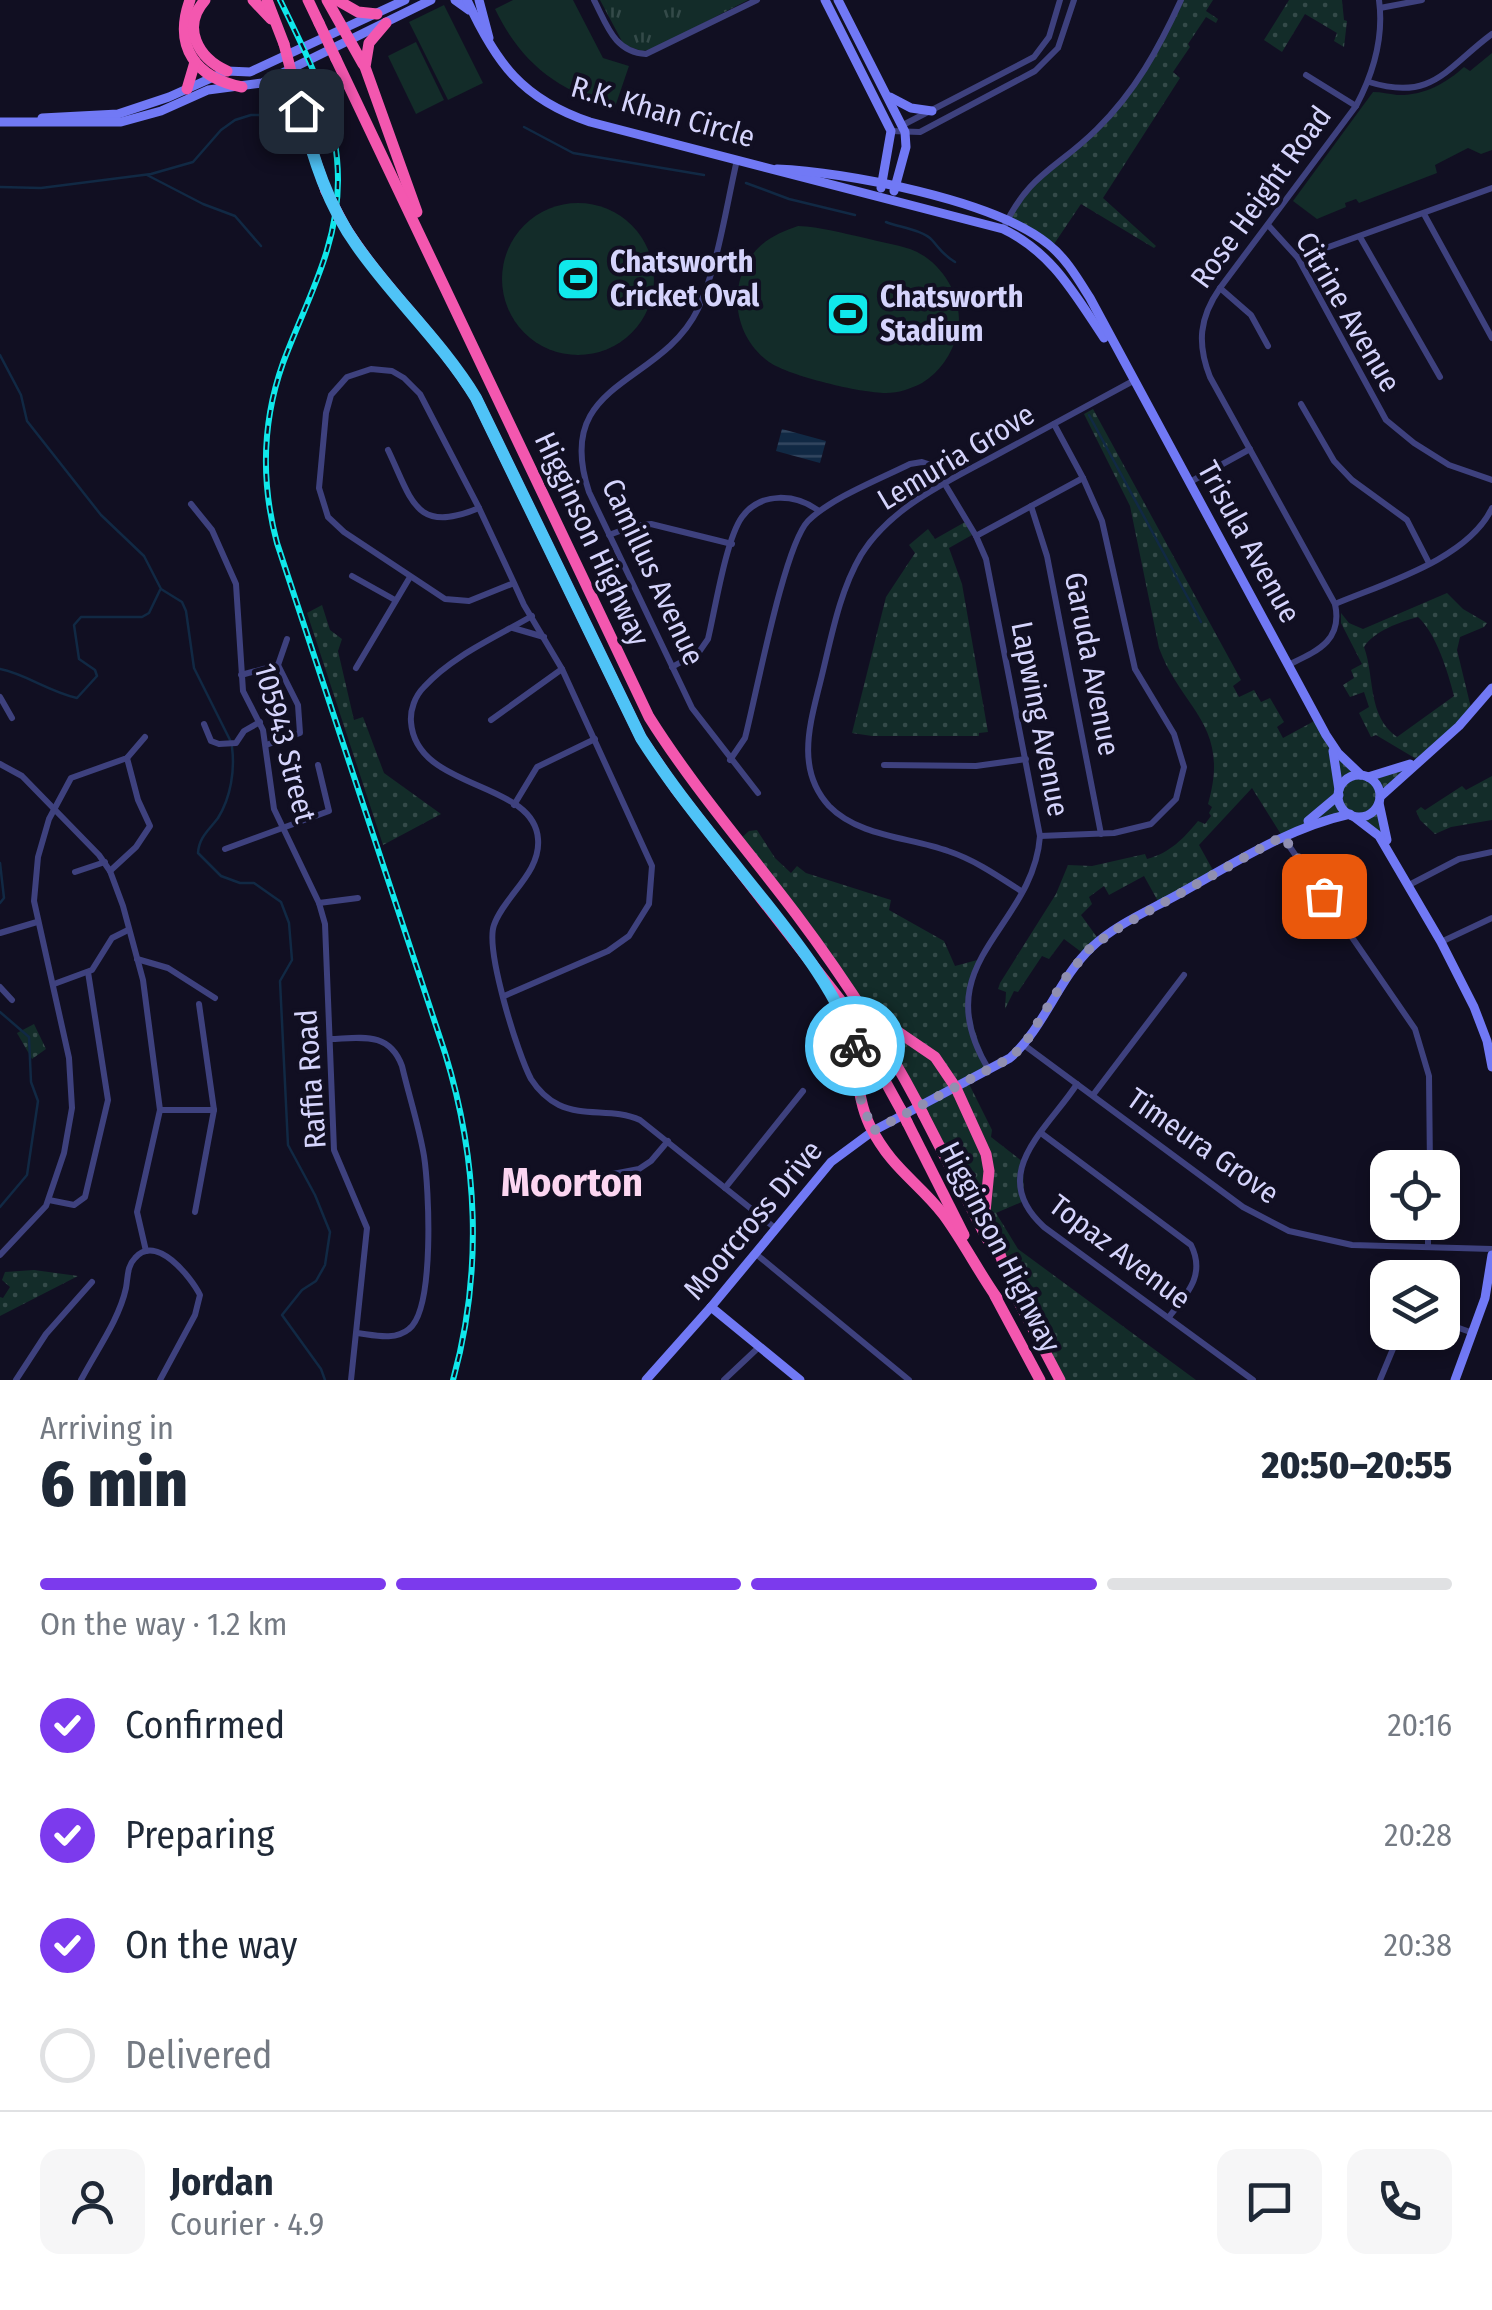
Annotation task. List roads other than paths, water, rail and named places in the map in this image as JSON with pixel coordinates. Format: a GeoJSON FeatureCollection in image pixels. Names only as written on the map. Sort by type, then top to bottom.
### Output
{"type":"FeatureCollection","features":[{"type":"Feature","properties":{"kind":"highway"},"geometry":{"type":"LineString","coordinates":[[190,0],[185,38],[200,59],[228,71]]}},
{"type":"Feature","properties":{"kind":"highway"},"geometry":{"type":"LineString","coordinates":[[204,0],[193,30],[210,84],[242,87]]}},
{"type":"Feature","properties":{"kind":"highway"},"geometry":{"type":"LineString","coordinates":[[253,0],[277,25]]}},
{"type":"Feature","properties":{"kind":"highway","name":"Higginson Highway"},"geometry":{"type":"LineString","coordinates":[[267,0],[284,44],[326,191],[345,228],[456,367],[476,398],[641,738],[854,1022],[912,1112],[1060,1380]]}},
{"type":"Feature","properties":{"kind":"highway","name":"Higginson Highway"},"geometry":{"type":"LineString","coordinates":[[308,0],[650,717],[685,771],[796,914],[870,1020],[997,1298],[1040,1380]]}},
{"type":"Feature","properties":{"kind":"highway"},"geometry":{"type":"LineString","coordinates":[[328,0],[365,67],[453,303]]}},
{"type":"Feature","properties":{"kind":"highway"},"geometry":{"type":"LineString","coordinates":[[336,0],[349,9],[382,18],[368,42],[365,67]]}},
{"type":"Feature","properties":{"kind":"highway"},"geometry":{"type":"LineString","coordinates":[[187,89],[200,59]]}},
{"type":"Feature","properties":{"kind":"highway"},"geometry":{"type":"LineString","coordinates":[[796,914],[868,1006],[888,1025],[935,1057],[956,1088],[986,1154],[989,1170],[985,1212],[1013,1290]]}},
{"type":"Feature","properties":{"kind":"highway"},"geometry":{"type":"LineString","coordinates":[[794,938],[848,1027],[855,1045],[863,1106],[873,1131],[894,1165],[946,1218],[997,1298]]}},
{"type":"Feature","properties":{"kind":"street"},"geometry":{"type":"LineString","coordinates":[[382,18],[405,0]]}},
{"type":"Feature","properties":{"kind":"street"},"geometry":{"type":"LineString","coordinates":[[0,122],[121,122],[161,111],[228,71],[250,72],[432,0]]}},
{"type":"Feature","properties":{"kind":"street"},"geometry":{"type":"LineString","coordinates":[[455,0],[474,16]]}},
{"type":"Feature","properties":{"kind":"street","name":"R.K. Khan Circle"},"geometry":{"type":"LineString","coordinates":[[468,0],[496,55],[530,90],[560,110],[590,122],[776,170],[880,190],[895,187],[1006,224]]}},
{"type":"Feature","properties":{"kind":"street","name":"R.K. Khan Circle"},"geometry":{"type":"LineString","coordinates":[[479,0],[496,55]]}},
{"type":"Feature","properties":{"kind":"street"},"geometry":{"type":"LineString","coordinates":[[594,0],[617,43],[631,52],[646,54],[757,0]]}},
{"type":"Feature","properties":{"kind":"street"},"geometry":{"type":"LineString","coordinates":[[825,0],[891,131],[880,190]]}},
{"type":"Feature","properties":{"kind":"street"},"geometry":{"type":"LineString","coordinates":[[838,0],[905,134],[893,199]]}},
{"type":"Feature","properties":{"kind":"street"},"geometry":{"type":"LineString","coordinates":[[905,134],[932,111],[1034,57],[1049,37],[1060,0]]}},
{"type":"Feature","properties":{"kind":"street"},"geometry":{"type":"LineString","coordinates":[[891,131],[920,132],[1044,65],[1061,42],[1074,0]]}},
{"type":"Feature","properties":{"kind":"street"},"geometry":{"type":"LineString","coordinates":[[1006,224],[1028,186],[1094,132],[1119,106],[1152,58],[1181,0]]}},
{"type":"Feature","properties":{"kind":"street"},"geometry":{"type":"LineString","coordinates":[[1380,4],[1422,0]]}},
{"type":"Feature","properties":{"kind":"street","name":"Rose Height Road"},"geometry":{"type":"LineString","coordinates":[[1335,604],[1210,377],[1202,354],[1202,321],[1220,288],[1356,106],[1369,82],[1379,41],[1380,4]]}},
{"type":"Feature","properties":{"kind":"street"},"geometry":{"type":"LineString","coordinates":[[242,87],[262,83],[348,34]]}},
{"type":"Feature","properties":{"kind":"street"},"geometry":{"type":"LineString","coordinates":[[1369,82],[1397,89],[1427,85],[1451,70],[1492,34]]}},
{"type":"Feature","properties":{"kind":"street"},"geometry":{"type":"LineString","coordinates":[[1306,76],[1356,106]]}},
{"type":"Feature","properties":{"kind":"street"},"geometry":{"type":"LineString","coordinates":[[20,122],[118,114],[210,84]]}},
{"type":"Feature","properties":{"kind":"street"},"geometry":{"type":"LineString","coordinates":[[888,96],[911,108],[932,111]]}},
{"type":"Feature","properties":{"kind":"street","name":"Camillus Avenue"},"geometry":{"type":"LineString","coordinates":[[737,160],[708,281],[697,310],[674,344],[608,392],[587,422],[581,445],[589,492],[672,667],[700,720],[758,794]]}},
{"type":"Feature","properties":{"kind":"street"},"geometry":{"type":"LineString","coordinates":[[1298,258],[1492,188]]}},
{"type":"Feature","properties":{"kind":"street","name":"R.K. Khan Circle"},"geometry":{"type":"LineString","coordinates":[[880,190],[893,199],[1006,224]]}},
{"type":"Feature","properties":{"kind":"street"},"geometry":{"type":"LineString","coordinates":[[1424,214],[1492,338]]}},
{"type":"Feature","properties":{"kind":"street","name":"Trisula Avenue"},"geometry":{"type":"LineString","coordinates":[[1006,224],[1054,264],[1131,377],[1326,735],[1337,764],[1339,792]]}},
{"type":"Feature","properties":{"kind":"street","name":"Citrine Avenue"},"geometry":{"type":"LineString","coordinates":[[1268,225],[1298,258],[1386,420],[1450,465],[1492,480]]}},
{"type":"Feature","properties":{"kind":"street"},"geometry":{"type":"LineString","coordinates":[[1360,237],[1440,378]]}},
{"type":"Feature","properties":{"kind":"street"},"geometry":{"type":"LineString","coordinates":[[1220,288],[1251,316],[1268,346]]}},
{"type":"Feature","properties":{"kind":"street"},"geometry":{"type":"LineString","coordinates":[[504,996],[619,944],[637,927],[649,904],[653,880],[647,851],[562,670],[436,423],[411,384],[398,374],[376,369],[354,373],[340,382],[330,396],[326,413],[319,488],[324,509],[344,532],[444,599],[460,603],[480,599],[514,582]]}},
{"type":"Feature","properties":{"kind":"street","name":"Lemuria Grove"},"geometry":{"type":"LineString","coordinates":[[1021,891],[968,859],[866,829],[843,818],[819,792],[808,758],[810,726],[842,596],[854,567],[873,538],[892,518],[946,483],[1131,377]]}},
{"type":"Feature","properties":{"kind":"street"},"geometry":{"type":"LineString","coordinates":[[1301,404],[1334,462],[1407,520],[1429,563]]}},
{"type":"Feature","properties":{"kind":"street"},"geometry":{"type":"LineString","coordinates":[[1040,836],[1139,830],[1162,816],[1181,787],[1184,767],[1174,734],[1131,659],[1106,534],[1083,478],[1054,424]]}},
{"type":"Feature","properties":{"kind":"street"},"geometry":{"type":"LineString","coordinates":[[1188,482],[1250,449]]}},
{"type":"Feature","properties":{"kind":"street"},"geometry":{"type":"LineString","coordinates":[[388,450],[412,500],[428,516],[446,520],[479,508]]}},
{"type":"Feature","properties":{"kind":"street"},"geometry":{"type":"LineString","coordinates":[[730,760],[745,738],[794,545],[805,524],[819,512],[915,462],[934,466],[946,483]]}},
{"type":"Feature","properties":{"kind":"street"},"geometry":{"type":"LineString","coordinates":[[976,536],[1083,478]]}},
{"type":"Feature","properties":{"kind":"street","name":"Lapwing Avenue"},"geometry":{"type":"LineString","coordinates":[[946,483],[976,536],[990,576],[1040,836],[1035,864],[970,984],[970,1028],[990,1071]]}},
{"type":"Feature","properties":{"kind":"street"},"geometry":{"type":"LineString","coordinates":[[672,667],[700,652],[708,639],[742,516],[768,499],[781,497],[805,502],[819,512]]}},
{"type":"Feature","properties":{"kind":"street","name":"105943 Street"},"geometry":{"type":"LineString","coordinates":[[192,504],[212,530],[236,584],[240,675],[245,698],[260,722],[266,745],[271,800],[319,902],[326,947]]}},
{"type":"Feature","properties":{"kind":"street","name":"Garuda Avenue"},"geometry":{"type":"LineString","coordinates":[[1031,506],[1047,556],[1101,834]]}},
{"type":"Feature","properties":{"kind":"street"},"geometry":{"type":"LineString","coordinates":[[1288,666],[1320,649],[1334,636],[1338,617],[1335,604],[1463,545],[1492,508]]}},
{"type":"Feature","properties":{"kind":"street"},"geometry":{"type":"LineString","coordinates":[[609,535],[651,524],[732,544]]}},
{"type":"Feature","properties":{"kind":"street"},"geometry":{"type":"LineString","coordinates":[[352,576],[395,600]]}},
{"type":"Feature","properties":{"kind":"street"},"geometry":{"type":"LineString","coordinates":[[356,668],[410,577]]}},
{"type":"Feature","properties":{"kind":"street"},"geometry":{"type":"LineString","coordinates":[[532,616],[485,642],[426,685],[411,715],[415,742],[427,758],[514,805],[531,819],[538,841],[534,861],[499,914],[492,934],[493,960],[527,1070],[540,1091],[570,1109],[631,1116],[775,1228]]}},
{"type":"Feature","properties":{"kind":"street"},"geometry":{"type":"LineString","coordinates":[[512,628],[545,637]]}},
{"type":"Feature","properties":{"kind":"street"},"geometry":{"type":"LineString","coordinates":[[266,745],[296,736],[301,730],[298,705],[278,666],[287,639]]}},
{"type":"Feature","properties":{"kind":"street"},"geometry":{"type":"LineString","coordinates":[[240,675],[278,666]]}},
{"type":"Feature","properties":{"kind":"street"},"geometry":{"type":"LineString","coordinates":[[491,720],[562,670]]}},
{"type":"Feature","properties":{"kind":"street"},"geometry":{"type":"LineString","coordinates":[[1286,835],[1326,818],[1367,815],[1459,726],[1492,688]]}},
{"type":"Feature","properties":{"kind":"street"},"geometry":{"type":"LineString","coordinates":[[0,697],[12,718]]}},
{"type":"Feature","properties":{"kind":"street"},"geometry":{"type":"LineString","coordinates":[[204,724],[211,741],[229,745],[260,722]]}},
{"type":"Feature","properties":{"kind":"street","name":"Trisula Avenue"},"geometry":{"type":"LineString","coordinates":[[1326,735],[1365,776]]}},
{"type":"Feature","properties":{"kind":"street"},"geometry":{"type":"LineString","coordinates":[[0,1255],[40,1215],[49,1200],[64,1153],[73,1099],[70,1058],[37,922],[34,901],[38,857],[54,809],[75,775],[128,758],[145,737]]}},
{"type":"Feature","properties":{"kind":"street"},"geometry":{"type":"LineString","coordinates":[[514,805],[536,768],[595,739]]}},
{"type":"Feature","properties":{"kind":"street"},"geometry":{"type":"LineString","coordinates":[[1024,1045],[1067,976],[1104,936],[1286,835],[1321,812],[1348,778],[1392,772],[1426,756]]}},
{"type":"Feature","properties":{"kind":"street"},"geometry":{"type":"LineString","coordinates":[[110,871],[136,847],[150,826],[138,800],[128,758]]}},
{"type":"Feature","properties":{"kind":"street"},"geometry":{"type":"LineString","coordinates":[[884,765],[988,766],[1026,759]]}},
{"type":"Feature","properties":{"kind":"street"},"geometry":{"type":"LineString","coordinates":[[0,764],[22,776],[105,862],[128,930],[142,980],[160,1110],[137,1212],[146,1250]]}},
{"type":"Feature","properties":{"kind":"street"},"geometry":{"type":"LineString","coordinates":[[225,849],[328,813],[318,765]]}},
{"type":"Feature","properties":{"kind":"street"},"geometry":{"type":"LineString","coordinates":[[1365,776],[1377,785],[1384,833],[1474,1008],[1492,1067]]}},
{"type":"Feature","properties":{"kind":"street"},"geometry":{"type":"LineString","coordinates":[[1339,792],[1341,806],[1373,830],[1396,861]]}},
{"type":"Feature","properties":{"kind":"street"},"geometry":{"type":"LineString","coordinates":[[1286,835],[1415,1030],[1429,1076],[1430,1150]]}},
{"type":"Feature","properties":{"kind":"street"},"geometry":{"type":"LineString","coordinates":[[1409,885],[1459,859],[1492,852]]}},
{"type":"Feature","properties":{"kind":"street"},"geometry":{"type":"LineString","coordinates":[[74,872],[105,862]]}},
{"type":"Feature","properties":{"kind":"street"},"geometry":{"type":"LineString","coordinates":[[319,902],[358,898]]}},
{"type":"Feature","properties":{"kind":"street"},"geometry":{"type":"LineString","coordinates":[[1441,942],[1492,918]]}},
{"type":"Feature","properties":{"kind":"street"},"geometry":{"type":"LineString","coordinates":[[0,933],[37,922]]}},
{"type":"Feature","properties":{"kind":"street"},"geometry":{"type":"LineString","coordinates":[[54,984],[88,972],[99,962],[112,938],[128,930]]}},
{"type":"Feature","properties":{"kind":"street","name":"Raffia Road"},"geometry":{"type":"LineString","coordinates":[[326,947],[334,1150],[367,1228],[351,1380]]}},
{"type":"Feature","properties":{"kind":"street"},"geometry":{"type":"LineString","coordinates":[[136,958],[168,968],[215,998]]}},
{"type":"Feature","properties":{"kind":"street"},"geometry":{"type":"LineString","coordinates":[[49,1200],[74,1205],[85,1196],[107,1117],[108,1100],[88,972]]}},
{"type":"Feature","properties":{"kind":"street"},"geometry":{"type":"LineString","coordinates":[[1094,1096],[1184,975]]}},
{"type":"Feature","properties":{"kind":"street"},"geometry":{"type":"LineString","coordinates":[[0,986],[12,1000]]}},
{"type":"Feature","properties":{"kind":"street"},"geometry":{"type":"LineString","coordinates":[[195,1212],[214,1110],[198,1004]]}},
{"type":"Feature","properties":{"kind":"street"},"geometry":{"type":"LineString","coordinates":[[330,1039],[376,1038],[395,1052],[426,1170],[428,1240],[419,1314],[414,1324],[398,1335],[357,1333]]}},
{"type":"Feature","properties":{"kind":"street","name":"Moorcross Drive"},"geometry":{"type":"LineString","coordinates":[[646,1380],[712,1307],[831,1162],[873,1131],[990,1071],[1024,1045]]}},
{"type":"Feature","properties":{"kind":"street","name":"Timeura Grove"},"geometry":{"type":"LineString","coordinates":[[1024,1045],[1244,1207],[1290,1231],[1333,1243],[1492,1252]]}},
{"type":"Feature","properties":{"kind":"street","name":"Topaz Avenue"},"geometry":{"type":"LineString","coordinates":[[1077,1084],[1021,1167],[1022,1194],[1030,1212],[1044,1227],[1253,1380]]}},
{"type":"Feature","properties":{"kind":"street"},"geometry":{"type":"LineString","coordinates":[[726,1188],[803,1091]]}},
{"type":"Feature","properties":{"kind":"street"},"geometry":{"type":"LineString","coordinates":[[160,1110],[214,1110]]}},
{"type":"Feature","properties":{"kind":"street"},"geometry":{"type":"LineString","coordinates":[[1041,1132],[1191,1245],[1197,1262],[1196,1278],[1169,1318]]}},
{"type":"Feature","properties":{"kind":"street"},"geometry":{"type":"LineString","coordinates":[[534,1189],[639,1168],[668,1142]]}},
{"type":"Feature","properties":{"kind":"street"},"geometry":{"type":"LineString","coordinates":[[1428,1240],[1428,1247]]}},
{"type":"Feature","properties":{"kind":"street"},"geometry":{"type":"LineString","coordinates":[[81,1380],[122,1300],[130,1264],[146,1250],[168,1257],[188,1276],[200,1295],[194,1316],[160,1380]]}},
{"type":"Feature","properties":{"kind":"street"},"geometry":{"type":"LineString","coordinates":[[1455,1380],[1489,1282],[1492,1252]]}},
{"type":"Feature","properties":{"kind":"street"},"geometry":{"type":"LineString","coordinates":[[755,1253],[909,1380]]}},
{"type":"Feature","properties":{"kind":"street"},"geometry":{"type":"LineString","coordinates":[[16,1378],[46,1334],[92,1282]]}},
{"type":"Feature","properties":{"kind":"street"},"geometry":{"type":"LineString","coordinates":[[712,1307],[800,1380]]}},
{"type":"Feature","properties":{"kind":"street"},"geometry":{"type":"LineString","coordinates":[[1460,1328],[1473,1333]]}},
{"type":"Feature","properties":{"kind":"street"},"geometry":{"type":"LineString","coordinates":[[724,1380],[760,1347]]}},
{"type":"Feature","properties":{"kind":"street"},"geometry":{"type":"LineString","coordinates":[[1380,1380],[1392,1350]]}},
{"type":"Feature","properties":{"kind":"water"},"geometry":{"type":"Polygon","coordinates":[[[782,429],[826,441],[820,463],[776,451],[782,429]]]}},
{"type":"Feature","properties":{"kind":"waterway"},"geometry":{"type":"LineString","coordinates":[[0,187],[41,188],[151,174],[193,162],[235,120],[275,115]]}},
{"type":"Feature","properties":{"kind":"waterway"},"geometry":{"type":"LineString","coordinates":[[524,127],[573,153],[704,175]]}},
{"type":"Feature","properties":{"kind":"waterway"},"geometry":{"type":"LineString","coordinates":[[147,175],[235,216],[261,246]]}},
{"type":"Feature","properties":{"kind":"waterway"},"geometry":{"type":"LineString","coordinates":[[746,183],[789,199],[855,215]]}},
{"type":"Feature","properties":{"kind":"waterway"},"geometry":{"type":"LineString","coordinates":[[886,222],[928,237],[955,262]]}},
{"type":"Feature","properties":{"kind":"waterway"},"geometry":{"type":"LineString","coordinates":[[0,355],[21,395],[27,421],[101,515],[144,556],[161,589],[182,602],[194,668],[230,740]]}},
{"type":"Feature","properties":{"kind":"waterway"},"geometry":{"type":"LineString","coordinates":[[1089,415],[1201,622]]}},
{"type":"Feature","properties":{"kind":"waterway"},"geometry":{"type":"LineString","coordinates":[[0,669],[77,698],[97,676],[79,659],[74,625],[81,617],[142,617],[149,613],[160,590]]}},
{"type":"Feature","properties":{"kind":"waterway"},"geometry":{"type":"LineString","coordinates":[[232,747],[229,792],[218,818],[202,838],[198,853],[221,876],[254,883],[281,902],[289,923],[292,960],[280,981],[288,1145],[330,1232],[325,1265],[316,1281],[302,1290],[282,1315],[325,1380]]}},
{"type":"Feature","properties":{"kind":"waterway"},"geometry":{"type":"LineString","coordinates":[[0,863],[4,898],[0,903]]}},
{"type":"Feature","properties":{"kind":"waterway"},"geometry":{"type":"LineString","coordinates":[[0,1012],[29,1037],[31,1082],[38,1101],[27,1175],[0,1207]]}},
{"type":"Feature","properties":{"kind":"railway"},"geometry":{"type":"LineString","coordinates":[[280,0],[327,109],[338,180],[327,251],[276,385],[266,453],[268,498],[277,543],[456,1093],[473,1216],[469,1298],[453,1380]]}},
{"type":"Feature","properties":{"kind":"place","name":"Chatsworth Cricket Oval"},"geometry":{"type":"Point","coordinates":[578,279]}},
{"type":"Feature","properties":{"kind":"place","name":"Chatsworth Stadium"},"geometry":{"type":"Point","coordinates":[848,314]}},
{"type":"Feature","properties":{"kind":"district","name":"Moorton"},"geometry":{"type":"Point","coordinates":[572,1183]}}]}
